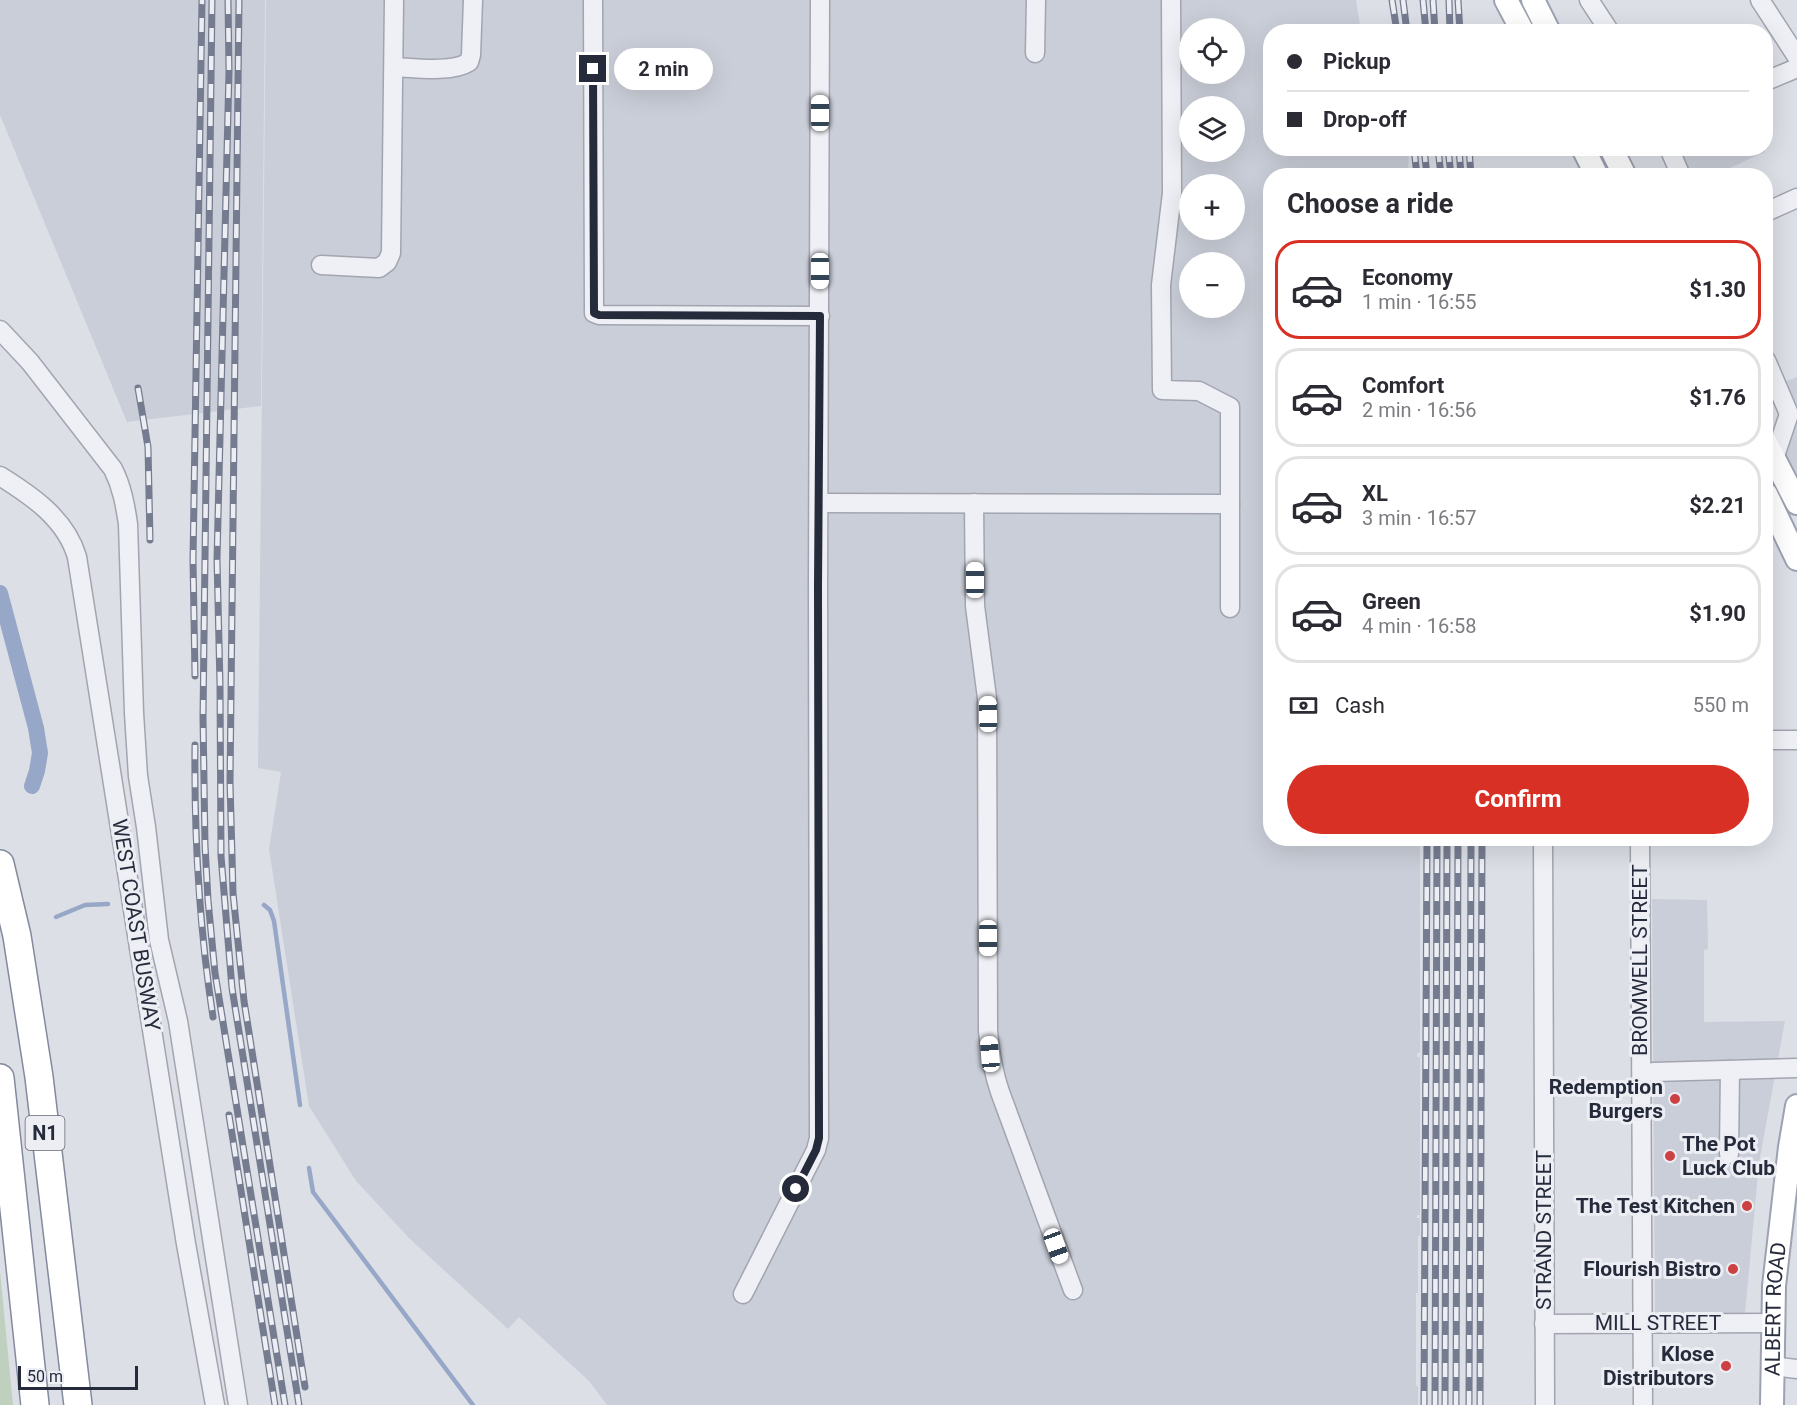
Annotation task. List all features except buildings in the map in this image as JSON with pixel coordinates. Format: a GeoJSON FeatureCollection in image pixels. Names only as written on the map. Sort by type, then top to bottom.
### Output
{"type":"FeatureCollection","features":[{"type":"Feature","properties":{"kind":"highway","name":"N1"},"geometry":{"type":"LineString","coordinates":[[0,864],[17,936],[39,1077],[78,1405]]}},
{"type":"Feature","properties":{"kind":"highway","name":"N1"},"geometry":{"type":"LineString","coordinates":[[0,1078],[35,1405]]}},
{"type":"Feature","properties":{"kind":"main road"},"geometry":{"type":"LineString","coordinates":[[1506,0],[1519,24]]}},
{"type":"Feature","properties":{"kind":"main road"},"geometry":{"type":"LineString","coordinates":[[1533,0],[1545,24]]}},
{"type":"Feature","properties":{"kind":"main road"},"geometry":{"type":"LineString","coordinates":[[1773,458],[1797,503]]}},
{"type":"Feature","properties":{"kind":"main road"},"geometry":{"type":"LineString","coordinates":[[1773,512],[1797,559]]}},
{"type":"Feature","properties":{"kind":"main road","name":"ALBERT ROAD"},"geometry":{"type":"LineString","coordinates":[[1772,1405],[1772,1323],[1778,1245],[1797,1106]]}},
{"type":"Feature","properties":{"kind":"street"},"geometry":{"type":"LineString","coordinates":[[321,265],[379,268],[387,262],[391,253],[394,0]]}},
{"type":"Feature","properties":{"kind":"street"},"geometry":{"type":"LineString","coordinates":[[394,68],[454,68],[464,66],[469,62],[473,0]]}},
{"type":"Feature","properties":{"kind":"street"},"geometry":{"type":"LineString","coordinates":[[593,0],[594,313],[599,315],[820,316]]}},
{"type":"Feature","properties":{"kind":"street"},"geometry":{"type":"LineString","coordinates":[[743,1294],[818,1145],[820,0]]}},
{"type":"Feature","properties":{"kind":"street"},"geometry":{"type":"LineString","coordinates":[[1035,53],[1036,0]]}},
{"type":"Feature","properties":{"kind":"street"},"geometry":{"type":"LineString","coordinates":[[1171,0],[1172,193],[1161,285],[1162,390],[1198,391],[1230,406],[1230,608]]}},
{"type":"Feature","properties":{"kind":"street"},"geometry":{"type":"LineString","coordinates":[[1589,0],[1605,24]]}},
{"type":"Feature","properties":{"kind":"street"},"geometry":{"type":"LineString","coordinates":[[1760,0],[1797,57]]}},
{"type":"Feature","properties":{"kind":"street"},"geometry":{"type":"LineString","coordinates":[[1773,78],[1797,68]]}},
{"type":"Feature","properties":{"kind":"street"},"geometry":{"type":"LineString","coordinates":[[1773,209],[1796,201]]}},
{"type":"Feature","properties":{"kind":"street"},"geometry":{"type":"LineString","coordinates":[[0,330],[30,362],[113,470],[125,501],[128,524],[138,776],[159,940],[178,1021],[238,1405]]}},
{"type":"Feature","properties":{"kind":"street"},"geometry":{"type":"LineString","coordinates":[[1773,376],[1789,414],[1773,444]]}},
{"type":"Feature","properties":{"kind":"street","name":"WEST COAST BUSWAY"},"geometry":{"type":"LineString","coordinates":[[0,476],[31,496],[49,512],[74,546],[77,557],[186,1244],[215,1405]]}},
{"type":"Feature","properties":{"kind":"street"},"geometry":{"type":"LineString","coordinates":[[819,503],[1230,504]]}},
{"type":"Feature","properties":{"kind":"street"},"geometry":{"type":"LineString","coordinates":[[974,503],[975,606],[987,698],[988,1031],[990,1054],[1000,1092],[1072,1290]]}},
{"type":"Feature","properties":{"kind":"street"},"geometry":{"type":"LineString","coordinates":[[1773,740],[1797,740]]}},
{"type":"Feature","properties":{"kind":"street","name":"STRAND STREET"},"geometry":{"type":"LineString","coordinates":[[1543,846],[1545,1405]]}},
{"type":"Feature","properties":{"kind":"street","name":"BROMWELL STREET"},"geometry":{"type":"LineString","coordinates":[[1640,846],[1643,1405]]}},
{"type":"Feature","properties":{"kind":"street"},"geometry":{"type":"LineString","coordinates":[[1653,1072],[1797,1068]]}},
{"type":"Feature","properties":{"kind":"street"},"geometry":{"type":"LineString","coordinates":[[1729,1154],[1730,1070]]}},
{"type":"Feature","properties":{"kind":"street","name":"MILL STREET"},"geometry":{"type":"LineString","coordinates":[[1544,1324],[1772,1323]]}},
{"type":"Feature","properties":{"kind":"street"},"geometry":{"type":"LineString","coordinates":[[1772,1366],[1797,1369]]}},
{"type":"Feature","properties":{"kind":"shaded area"},"geometry":{"type":"Polygon","coordinates":[[[0,0],[265,0],[261,406],[127,422],[0,115],[0,0]]]}},
{"type":"Feature","properties":{"kind":"shaded area"},"geometry":{"type":"Polygon","coordinates":[[[266,0],[1356,0],[1360,24],[1263,24],[1263,156],[1409,156],[1408,168],[1263,168],[1263,846],[1420,846],[1420,1053],[1417,1053],[1417,1057],[1420,1057],[1420,1215],[1417,1215],[1417,1218],[1420,1218],[1420,1236],[1418,1236],[1418,1293],[1416,1293],[1418,1405],[607,1405],[589,1381],[519,1317],[508,1329],[409,1238],[356,1181],[309,1106],[269,849],[281,772],[258,768],[266,0]]]}},
{"type":"Feature","properties":{"kind":"shaded area"},"geometry":{"type":"Polygon","coordinates":[[[1672,156],[1756,156],[1730,168],[1677,168],[1672,156]]]}},
{"type":"Feature","properties":{"kind":"shaded area"},"geometry":{"type":"Polygon","coordinates":[[[1797,377],[1797,503],[1774,459],[1789,414],[1777,385],[1797,377]]]}},
{"type":"Feature","properties":{"kind":"shaded area"},"geometry":{"type":"Polygon","coordinates":[[[1652,899],[1707,900],[1708,949],[1704,950],[1704,1022],[1785,1021],[1759,1163],[1745,1313],[1655,1313],[1652,899]]]}},
{"type":"Feature","properties":{"kind":"green space"},"geometry":{"type":"Polygon","coordinates":[[[0,1271],[13,1405],[0,1405],[0,1271]]]}},
{"type":"Feature","properties":{"kind":"waterway"},"geometry":{"type":"LineString","coordinates":[[0,593],[36,728],[40,753],[32,786]]}},
{"type":"Feature","properties":{"kind":"waterway"},"geometry":{"type":"LineString","coordinates":[[56,917],[85,905],[108,904]]}},
{"type":"Feature","properties":{"kind":"waterway"},"geometry":{"type":"LineString","coordinates":[[264,905],[270,910],[274,921],[300,1105]]}},
{"type":"Feature","properties":{"kind":"waterway"},"geometry":{"type":"LineString","coordinates":[[309,1168],[313,1192],[473,1405]]}},
{"type":"Feature","properties":{"kind":"railway"},"geometry":{"type":"LineString","coordinates":[[195,676],[193,560],[202,0]]}},
{"type":"Feature","properties":{"kind":"railway"},"geometry":{"type":"LineString","coordinates":[[212,0],[203,717],[205,845],[215,973],[285,1405]]}},
{"type":"Feature","properties":{"kind":"railway"},"geometry":{"type":"LineString","coordinates":[[228,0],[229,71],[217,559],[221,856],[232,988],[299,1405]]}},
{"type":"Feature","properties":{"kind":"railway"},"geometry":{"type":"LineString","coordinates":[[239,0],[230,782],[233,893],[244,1001],[305,1387]]}},
{"type":"Feature","properties":{"kind":"railway"},"geometry":{"type":"LineString","coordinates":[[1392,0],[1396,24]]}},
{"type":"Feature","properties":{"kind":"railway"},"geometry":{"type":"LineString","coordinates":[[1403,0],[1406,24]]}},
{"type":"Feature","properties":{"kind":"railway"},"geometry":{"type":"LineString","coordinates":[[1423,0],[1425,24]]}},
{"type":"Feature","properties":{"kind":"railway"},"geometry":{"type":"LineString","coordinates":[[1433,0],[1434,24]]}},
{"type":"Feature","properties":{"kind":"railway"},"geometry":{"type":"LineString","coordinates":[[1449,0],[1450,24]]}},
{"type":"Feature","properties":{"kind":"railway"},"geometry":{"type":"LineString","coordinates":[[1458,0],[1460,24]]}},
{"type":"Feature","properties":{"kind":"railway"},"geometry":{"type":"LineString","coordinates":[[1415,156],[1416,168]]}},
{"type":"Feature","properties":{"kind":"railway"},"geometry":{"type":"LineString","coordinates":[[1425,156],[1426,168]]}},
{"type":"Feature","properties":{"kind":"railway"},"geometry":{"type":"LineString","coordinates":[[1439,156],[1440,168]]}},
{"type":"Feature","properties":{"kind":"railway"},"geometry":{"type":"LineString","coordinates":[[1449,156],[1450,168]]}},
{"type":"Feature","properties":{"kind":"railway"},"geometry":{"type":"LineString","coordinates":[[1460,156],[1460,168]]}},
{"type":"Feature","properties":{"kind":"railway"},"geometry":{"type":"LineString","coordinates":[[1470,156],[1470,168]]}},
{"type":"Feature","properties":{"kind":"railway"},"geometry":{"type":"LineString","coordinates":[[138,388],[148,447],[150,540]]}},
{"type":"Feature","properties":{"kind":"railway"},"geometry":{"type":"LineString","coordinates":[[195,745],[198,881],[213,1017]]}},
{"type":"Feature","properties":{"kind":"railway"},"geometry":{"type":"LineString","coordinates":[[1424,1405],[1427,846]]}},
{"type":"Feature","properties":{"kind":"railway"},"geometry":{"type":"LineString","coordinates":[[1435,1405],[1437,846]]}},
{"type":"Feature","properties":{"kind":"railway"},"geometry":{"type":"LineString","coordinates":[[1445,1405],[1447,846]]}},
{"type":"Feature","properties":{"kind":"railway"},"geometry":{"type":"LineString","coordinates":[[1456,1405],[1458,846]]}},
{"type":"Feature","properties":{"kind":"railway"},"geometry":{"type":"LineString","coordinates":[[1469,1405],[1471,846]]}},
{"type":"Feature","properties":{"kind":"railway"},"geometry":{"type":"LineString","coordinates":[[1480,1405],[1482,846]]}},
{"type":"Feature","properties":{"kind":"railway"},"geometry":{"type":"LineString","coordinates":[[229,1115],[275,1405]]}},
{"type":"Feature","properties":{"kind":"place","name":"Redemption Burgers"},"geometry":{"type":"Point","coordinates":[1675,1099]}},
{"type":"Feature","properties":{"kind":"place","name":"The Pot Luck Club"},"geometry":{"type":"Point","coordinates":[1670,1156]}},
{"type":"Feature","properties":{"kind":"place","name":"The Test Kitchen"},"geometry":{"type":"Point","coordinates":[1747,1206]}},
{"type":"Feature","properties":{"kind":"place","name":"Flourish Bistro"},"geometry":{"type":"Point","coordinates":[1733,1269]}},
{"type":"Feature","properties":{"kind":"place","name":"Klose Distributors"},"geometry":{"type":"Point","coordinates":[1726,1366]}},
{"type":"Feature","properties":{"kind":"route"},"geometry":{"type":"LineString","coordinates":[[593,69],[594,313],[599,315],[820,316],[819,1138],[816,1150],[796,1189]]}}]}
